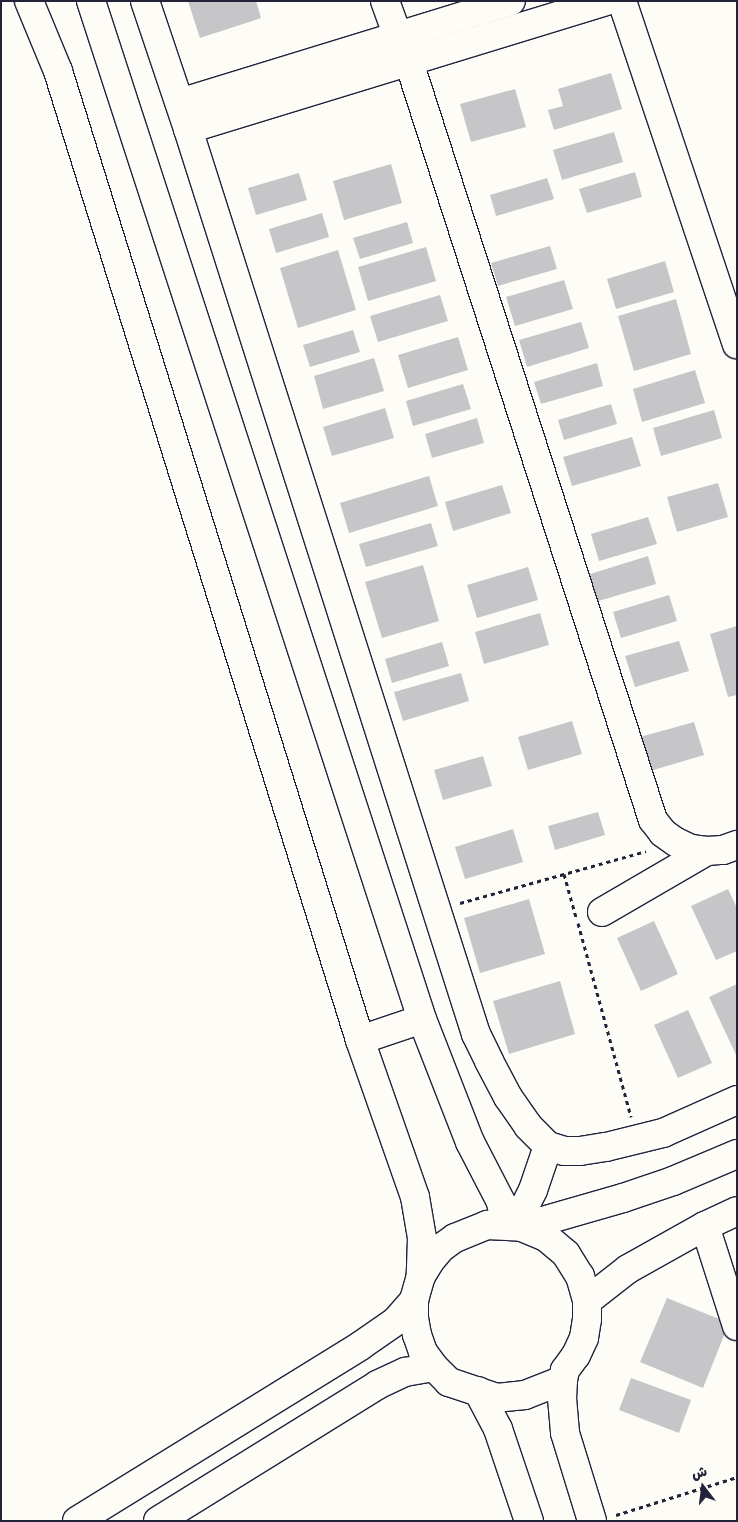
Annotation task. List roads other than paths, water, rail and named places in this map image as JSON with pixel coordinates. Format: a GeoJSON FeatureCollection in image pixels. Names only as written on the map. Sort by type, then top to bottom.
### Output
{"type":"FeatureCollection","features":[{"type":"Feature","properties":{"kind":"street"},"geometry":{"type":"LineString","coordinates":[[29,1],[58,71],[360,1040],[415,1197],[422,1238],[414,1318],[417,1335],[424,1352],[434,1367],[449,1382],[497,1398],[525,1395],[564,1380]]}},
{"type":"Feature","properties":{"kind":"street"},"geometry":{"type":"LineString","coordinates":[[91,1],[422,1019],[470,1142],[514,1226],[546,1237],[566,1254],[580,1276],[587,1301],[587,1319],[584,1338],[565,1370],[562,1398],[565,1433],[600,1519]]}},
{"type":"Feature","properties":{"kind":"street"},"geometry":{"type":"LineString","coordinates":[[145,1],[180,103],[476,1034],[508,1097],[528,1126],[548,1146],[564,1151],[580,1151],[663,1134],[737,1100]]}},
{"type":"Feature","properties":{"kind":"street"},"geometry":{"type":"LineString","coordinates":[[385,1],[398,36]]}},
{"type":"Feature","properties":{"kind":"street"},"geometry":{"type":"LineString","coordinates":[[180,103],[511,1]]}},
{"type":"Feature","properties":{"kind":"street"},"geometry":{"type":"LineString","coordinates":[[188,129],[607,1]]}},
{"type":"Feature","properties":{"kind":"street"},"geometry":{"type":"LineString","coordinates":[[622,1],[737,344]]}},
{"type":"Feature","properties":{"kind":"street"},"geometry":{"type":"LineString","coordinates":[[409,62],[653,820],[663,833],[691,849],[723,850],[737,844]]}},
{"type":"Feature","properties":{"kind":"street"},"geometry":{"type":"LineString","coordinates":[[602,912],[707,851]]}},
{"type":"Feature","properties":{"kind":"street"},"geometry":{"type":"LineString","coordinates":[[360,1040],[422,1019]]}},
{"type":"Feature","properties":{"kind":"street"},"geometry":{"type":"LineString","coordinates":[[514,1226],[533,1190],[548,1146]]}},
{"type":"Feature","properties":{"kind":"street"},"geometry":{"type":"LineString","coordinates":[[77,1521],[396,1321],[441,1248],[455,1238],[487,1225],[514,1226],[623,1198],[672,1181],[737,1154]]}},
{"type":"Feature","properties":{"kind":"street"},"geometry":{"type":"LineString","coordinates":[[587,1301],[628,1269],[705,1226],[737,1211]]}},
{"type":"Feature","properties":{"kind":"street"},"geometry":{"type":"LineString","coordinates":[[705,1226],[737,1326]]}},
{"type":"Feature","properties":{"kind":"street"},"geometry":{"type":"LineString","coordinates":[[158,1521],[384,1381],[405,1372],[434,1367]]}},
{"type":"Feature","properties":{"kind":"street"},"geometry":{"type":"LineString","coordinates":[[478,1392],[498,1428],[529,1521]]}},
{"type":"Feature","properties":{"kind":"street"},"geometry":{"type":"LineString","coordinates":[[259,1406],[285,1441]]}}]}
